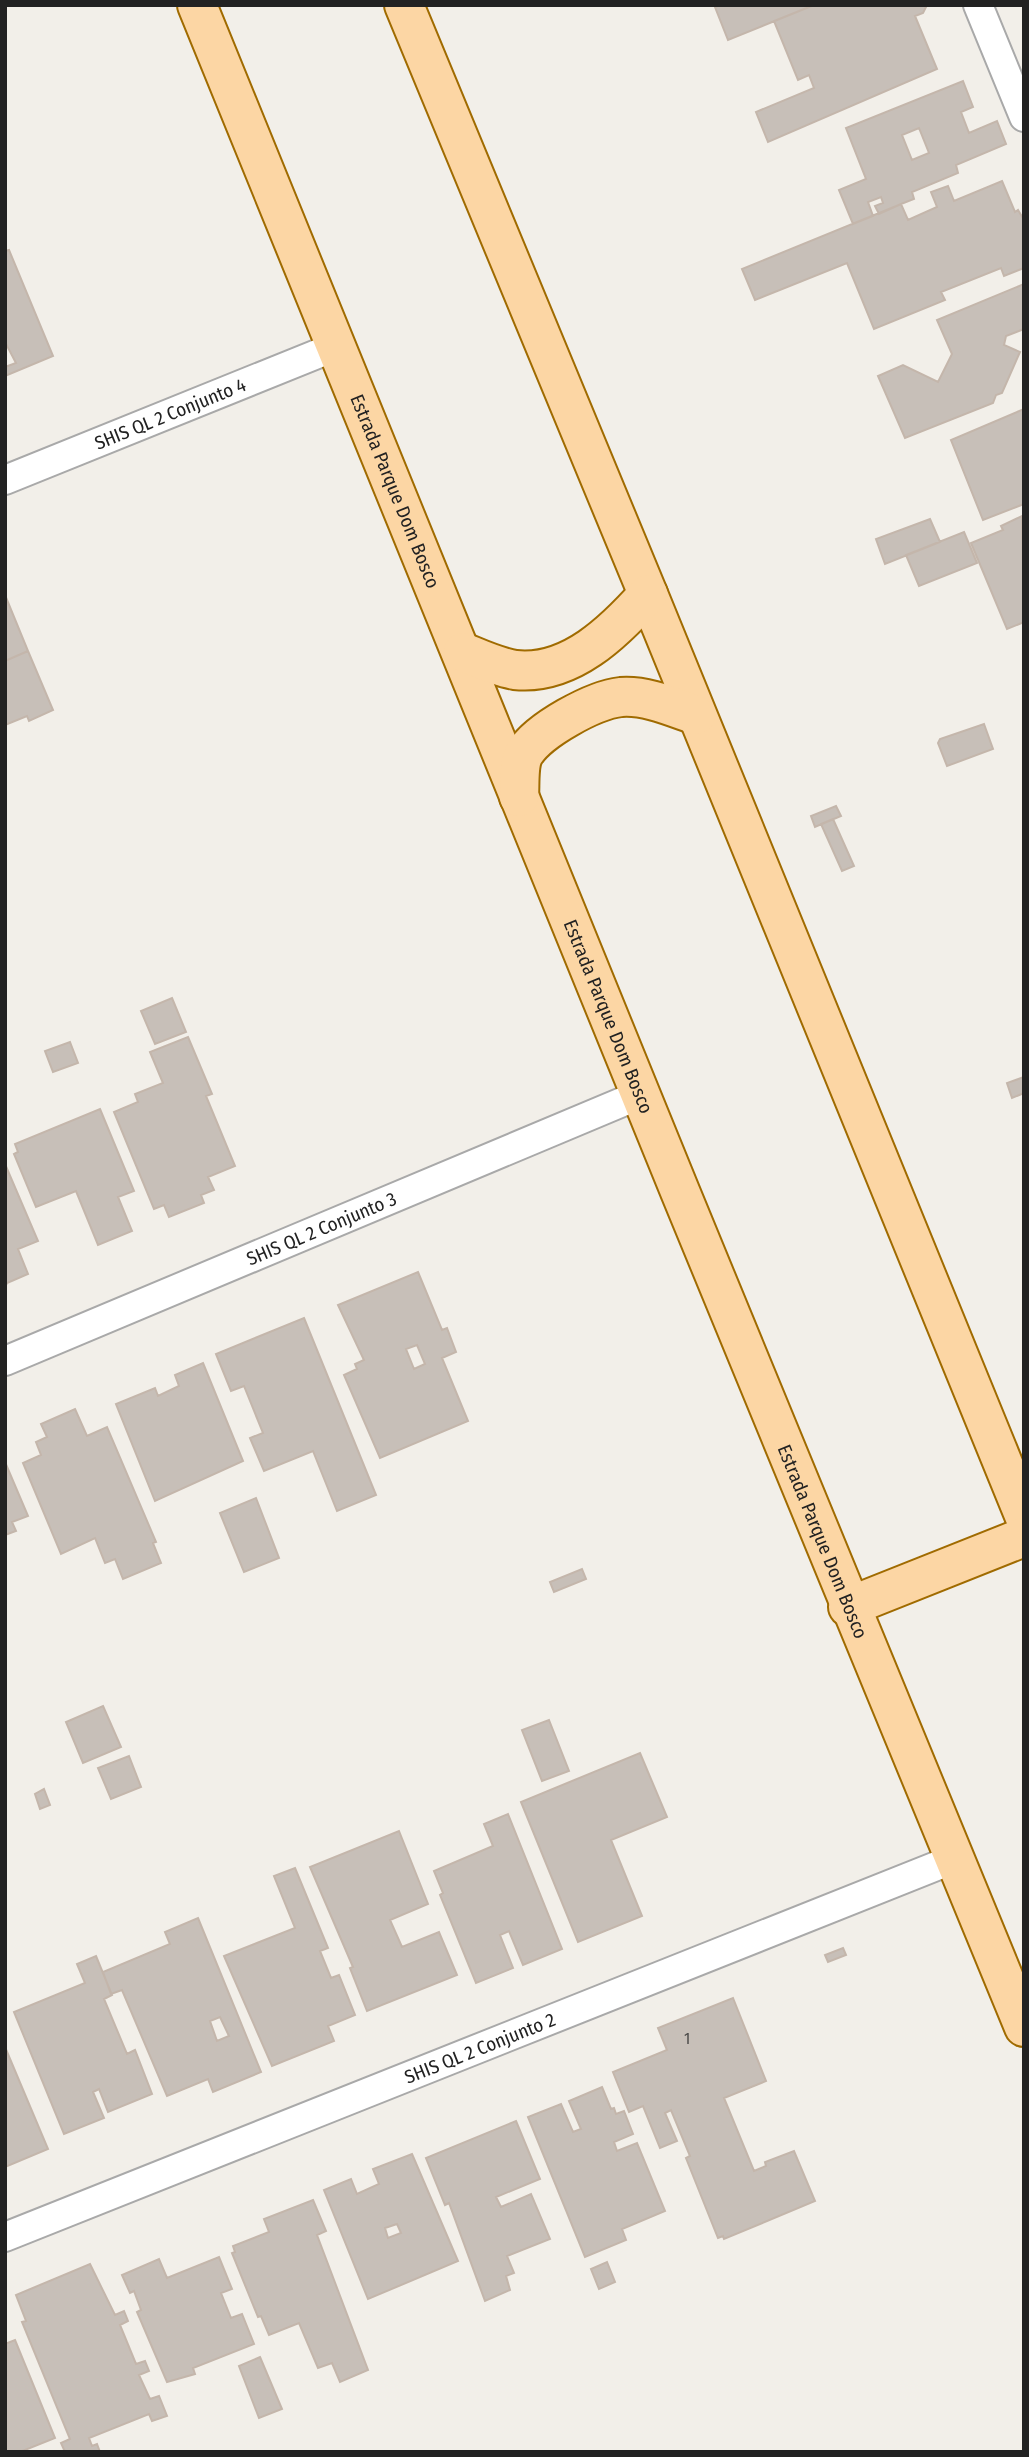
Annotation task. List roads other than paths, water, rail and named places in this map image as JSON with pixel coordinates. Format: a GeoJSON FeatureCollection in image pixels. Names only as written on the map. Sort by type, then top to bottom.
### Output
{"type":"FeatureCollection","features":[{"type":"Feature","properties":{"kind":"main road","name":"Estrada Parque Dom Bosco"},"geometry":{"type":"LineString","coordinates":[[197,5],[463,652],[639,1095],[848,1607],[1024,2027]]}},
{"type":"Feature","properties":{"kind":"main road"},"geometry":{"type":"LineString","coordinates":[[404,5],[1024,1515]]}},
{"type":"Feature","properties":{"kind":"main road"},"geometry":{"type":"LineString","coordinates":[[463,652],[516,670],[536,670],[556,664],[588,649],[617,629],[648,594]]}},
{"type":"Feature","properties":{"kind":"main road"},"geometry":{"type":"LineString","coordinates":[[519,797],[523,755],[547,729],[581,712],[621,697],[652,701],[696,715]]}},
{"type":"Feature","properties":{"kind":"main road"},"geometry":{"type":"LineString","coordinates":[[848,1607],[1024,1537]]}},
{"type":"Feature","properties":{"kind":"street"},"geometry":{"type":"LineString","coordinates":[[978,5],[1024,117]]}},
{"type":"Feature","properties":{"kind":"street","name":"SHIS QL 2 Conjunto 4"},"geometry":{"type":"LineString","coordinates":[[5,480],[337,346]]}},
{"type":"Feature","properties":{"kind":"street","name":"SHIS QL 2 Conjunto 3"},"geometry":{"type":"LineString","coordinates":[[5,1361],[639,1095]]}},
{"type":"Feature","properties":{"kind":"street","name":"SHIS QL 2 Conjunto 2"},"geometry":{"type":"LineString","coordinates":[[5,2237],[954,1859]]}}]}
